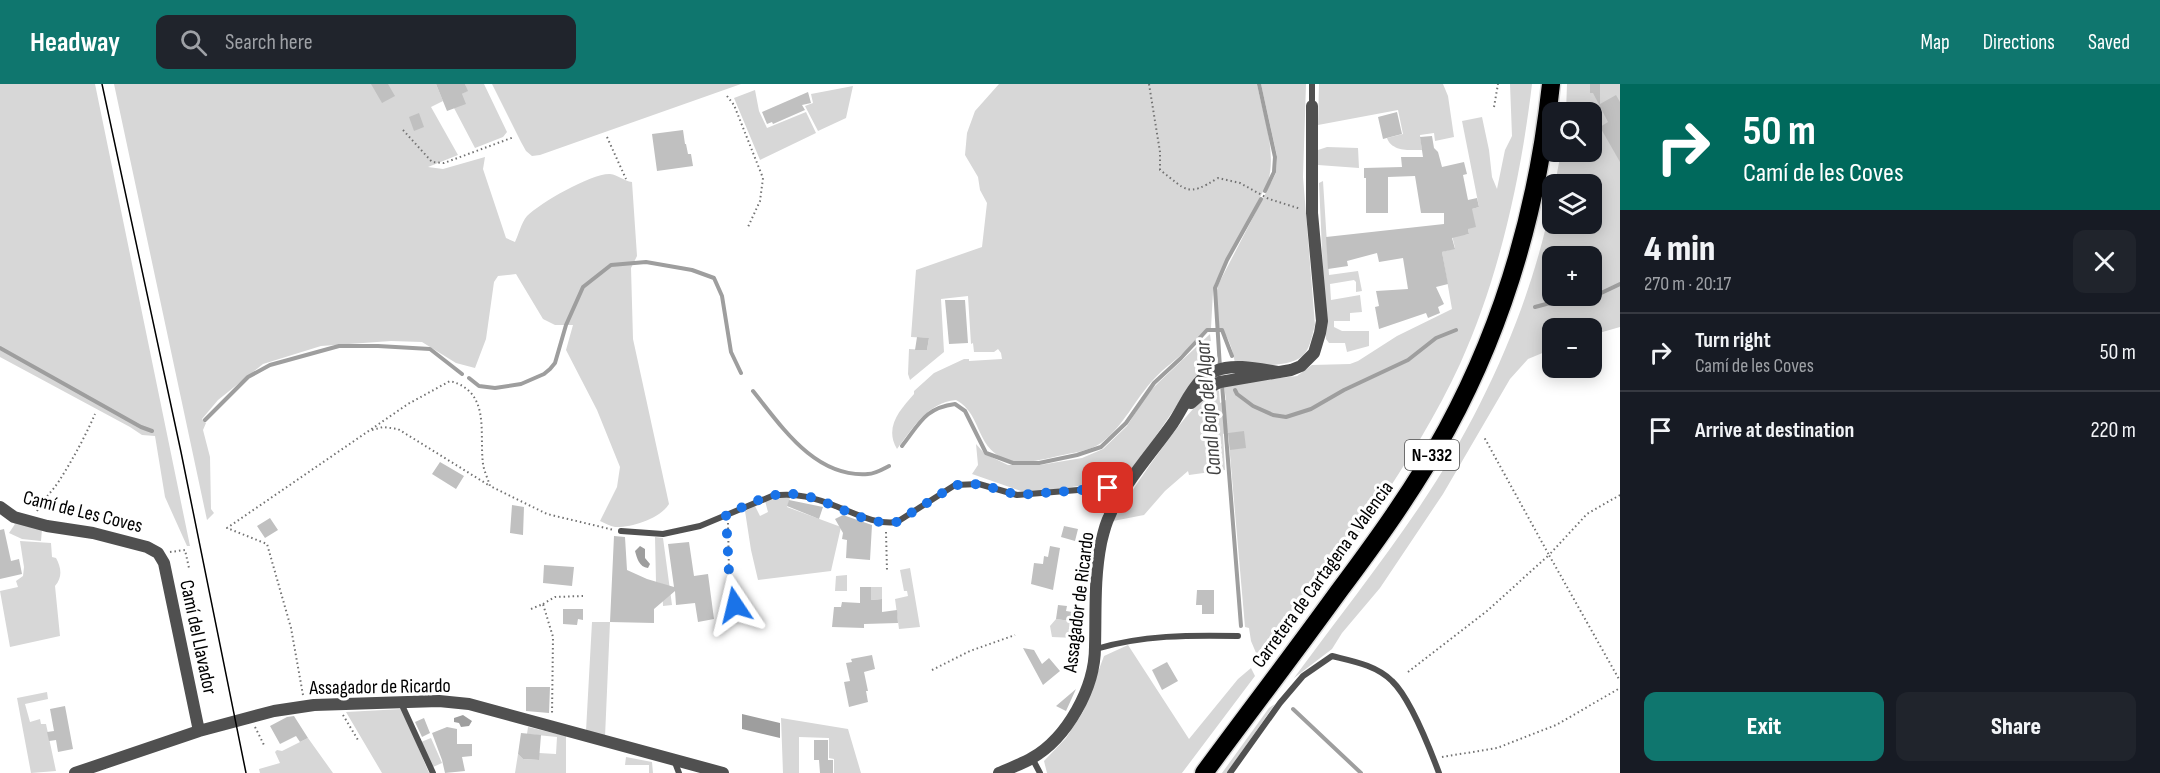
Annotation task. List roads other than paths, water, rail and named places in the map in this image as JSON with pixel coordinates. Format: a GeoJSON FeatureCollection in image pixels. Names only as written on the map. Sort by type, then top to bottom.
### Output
{"type":"FeatureCollection","features":[{"type":"Feature","properties":{"kind":"highway","name":"Carretera de Cartagena a Valencia"},"geometry":{"type":"LineString","coordinates":[[1204,773],[1370,549],[1414,484],[1448,427],[1490,335],[1516,263],[1535,192],[1551,84]]}},
{"type":"Feature","properties":{"kind":"street","name":"Assagador de Ricardo"},"geometry":{"type":"LineString","coordinates":[[999,773],[1032,758],[1053,742],[1070,720],[1084,695],[1092,673],[1096,649],[1095,597],[1101,542],[1109,517],[1178,415],[1208,388],[1220,382],[1301,366],[1314,353],[1322,321],[1312,213],[1312,106]]}},
{"type":"Feature","properties":{"kind":"street","name":"Camí de Les Coves"},"geometry":{"type":"LineString","coordinates":[[0,507],[14,517],[93,533],[147,547],[158,553]]}},
{"type":"Feature","properties":{"kind":"street","name":"Camí del Llavador"},"geometry":{"type":"LineString","coordinates":[[158,553],[164,563],[199,731]]}},
{"type":"Feature","properties":{"kind":"street","name":"Assagador de Ricardo"},"geometry":{"type":"LineString","coordinates":[[75,773],[199,731],[253,716],[304,707],[439,701],[469,704],[723,773]]}},
{"type":"Feature","properties":{"kind":"lane","name":"Assagador de Ricardo"},"geometry":{"type":"LineString","coordinates":[[1312,84],[1312,106]]}},
{"type":"Feature","properties":{"kind":"lane"},"geometry":{"type":"LineString","coordinates":[[621,531],[663,534],[700,526],[772,496],[784,494],[804,495],[854,514],[888,523],[897,522],[955,485],[979,484],[1017,495],[1128,486]]}},
{"type":"Feature","properties":{"kind":"lane"},"geometry":{"type":"LineString","coordinates":[[1096,649],[1121,641],[1238,636]]}},
{"type":"Feature","properties":{"kind":"lane"},"geometry":{"type":"LineString","coordinates":[[1230,773],[1303,676],[1332,656],[1371,667],[1392,681],[1407,702],[1439,773]]}},
{"type":"Feature","properties":{"kind":"lane"},"geometry":{"type":"LineString","coordinates":[[401,702],[433,773]]}},
{"type":"Feature","properties":{"kind":"lane"},"geometry":{"type":"LineString","coordinates":[[1032,758],[1040,773]]}},
{"type":"Feature","properties":{"kind":"lane"},"geometry":{"type":"LineString","coordinates":[[674,759],[679,773]]}},
{"type":"Feature","properties":{"kind":"waterway","name":"Canal Bajo del Algar"},"geometry":{"type":"LineString","coordinates":[[1259,84],[1275,157],[1274,172],[1265,191]]}},
{"type":"Feature","properties":{"kind":"waterway","name":"Canal Bajo del Algar"},"geometry":{"type":"LineString","coordinates":[[1220,368],[1215,288],[1227,260],[1261,199]]}},
{"type":"Feature","properties":{"kind":"waterway"},"geometry":{"type":"LineString","coordinates":[[469,378],[479,386],[495,388],[521,384],[544,374],[555,363],[566,325],[583,287],[611,265],[646,262],[692,270],[714,278],[722,296],[731,352],[741,373]]}},
{"type":"Feature","properties":{"kind":"waterway"},"geometry":{"type":"LineString","coordinates":[[1602,293],[1620,284]]}},
{"type":"Feature","properties":{"kind":"waterway"},"geometry":{"type":"LineString","coordinates":[[1535,307],[1542,305]]}},
{"type":"Feature","properties":{"kind":"waterway"},"geometry":{"type":"LineString","coordinates":[[902,446],[930,413],[955,404],[965,411],[986,453],[1013,463],[1039,463],[1077,455],[1101,447],[1126,423],[1154,383],[1207,330],[1222,330],[1232,356]]}},
{"type":"Feature","properties":{"kind":"waterway"},"geometry":{"type":"LineString","coordinates":[[1235,390],[1253,406],[1273,415],[1286,417],[1311,409],[1344,390],[1408,360],[1436,338],[1456,330]]}},
{"type":"Feature","properties":{"kind":"waterway"},"geometry":{"type":"LineString","coordinates":[[205,420],[248,377],[270,365],[339,346],[430,349],[462,374]]}},
{"type":"Feature","properties":{"kind":"waterway"},"geometry":{"type":"LineString","coordinates":[[0,348],[152,431]]}},
{"type":"Feature","properties":{"kind":"waterway","name":"Canal Bajo del Algar"},"geometry":{"type":"LineString","coordinates":[[1222,384],[1241,626]]}},
{"type":"Feature","properties":{"kind":"waterway"},"geometry":{"type":"LineString","coordinates":[[753,391],[802,448],[832,468],[849,473],[868,474],[889,466]]}},
{"type":"Feature","properties":{"kind":"waterway","name":"Canal Bajo del Algar"},"geometry":{"type":"LineString","coordinates":[[1293,709],[1361,773]]}},
{"type":"Feature","properties":{"kind":"tram line"},"geometry":{"type":"LineString","coordinates":[[102,84],[181,452],[246,773]]}}]}
